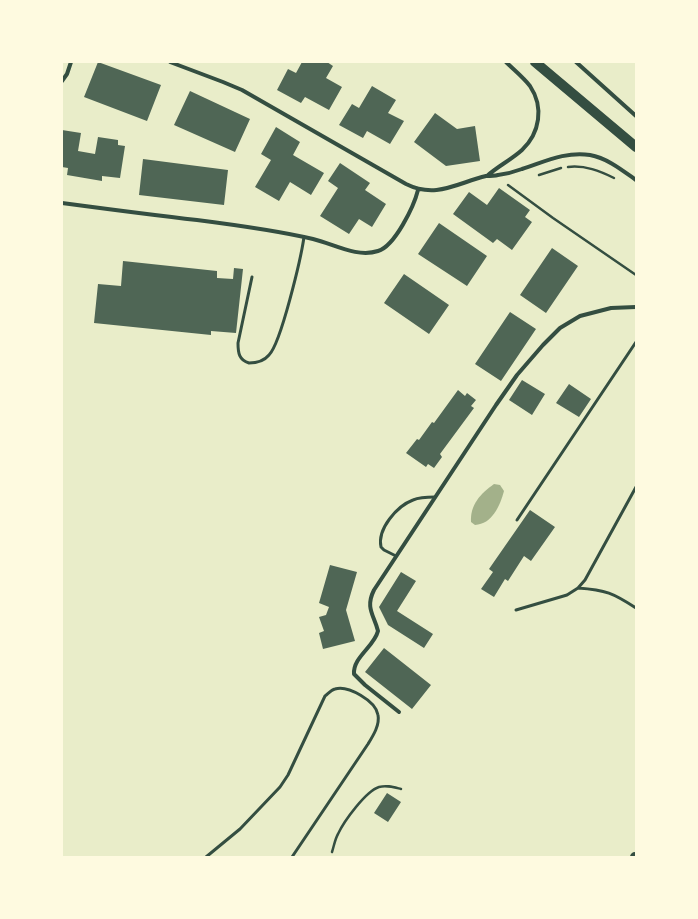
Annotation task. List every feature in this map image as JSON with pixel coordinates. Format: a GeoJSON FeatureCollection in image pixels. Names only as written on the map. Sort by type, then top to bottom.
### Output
{"type":"FeatureCollection","features":[{"type":"Feature","properties":{"kind":"main road"},"geometry":{"type":"LineString","coordinates":[[535,62],[636,147]]}},
{"type":"Feature","properties":{"kind":"street"},"geometry":{"type":"LineString","coordinates":[[62,81],[67,74],[71,62]]}},
{"type":"Feature","properties":{"kind":"street"},"geometry":{"type":"LineString","coordinates":[[170,62],[242,90],[418,190],[431,191],[445,189],[487,176],[505,174],[556,158],[579,155],[600,158],[636,180]]}},
{"type":"Feature","properties":{"kind":"street"},"geometry":{"type":"LineString","coordinates":[[487,176],[523,149],[532,138],[538,124],[538,105],[530,87],[506,62]]}},
{"type":"Feature","properties":{"kind":"street"},"geometry":{"type":"LineString","coordinates":[[576,62],[636,116]]}},
{"type":"Feature","properties":{"kind":"street"},"geometry":{"type":"LineString","coordinates":[[62,203],[264,229],[304,237],[360,253],[368,253],[380,251],[394,239],[411,210],[418,190]]}},
{"type":"Feature","properties":{"kind":"street"},"geometry":{"type":"LineString","coordinates":[[399,712],[354,674],[354,665],[374,640],[378,631],[371,612],[371,597],[435,496],[510,385],[530,359],[553,334],[571,320],[585,314],[619,307],[636,307]]}},
{"type":"Feature","properties":{"kind":"lane"},"geometry":{"type":"LineString","coordinates":[[252,277],[238,343],[238,353],[241,358],[249,363],[262,360],[269,356],[273,350],[301,254],[304,237]]}},
{"type":"Feature","properties":{"kind":"lane"},"geometry":{"type":"LineString","coordinates":[[517,520],[636,342]]}},
{"type":"Feature","properties":{"kind":"lane"},"geometry":{"type":"LineString","coordinates":[[516,610],[561,598],[578,588],[585,580],[636,487]]}},
{"type":"Feature","properties":{"kind":"lane"},"geometry":{"type":"LineString","coordinates":[[396,556],[381,547],[380,537],[389,522],[398,510],[409,502],[420,497],[435,496]]}},
{"type":"Feature","properties":{"kind":"lane"},"geometry":{"type":"LineString","coordinates":[[578,588],[611,593],[636,608]]}},
{"type":"Feature","properties":{"kind":"lane"},"geometry":{"type":"LineString","coordinates":[[206,857],[240,829],[280,787],[288,775],[325,696],[335,689],[350,691],[364,698],[375,708],[378,716],[376,727],[368,744],[292,857]]}},
{"type":"Feature","properties":{"kind":"path"},"geometry":{"type":"LineString","coordinates":[[535,177],[562,168],[576,166],[606,174],[618,180]]}},
{"type":"Feature","properties":{"kind":"path"},"geometry":{"type":"LineString","coordinates":[[505,174],[508,185],[636,275]]}},
{"type":"Feature","properties":{"kind":"path"},"geometry":{"type":"LineString","coordinates":[[508,185],[515,183]]}},
{"type":"Feature","properties":{"kind":"path"},"geometry":{"type":"LineString","coordinates":[[332,852],[342,828],[350,815],[365,798],[378,788],[389,786],[401,790]]}},
{"type":"Feature","properties":{"kind":"shaded area"},"geometry":{"type":"Polygon","coordinates":[[[494,484],[500,485],[504,491],[498,508],[491,518],[481,524],[475,525],[471,522],[474,505],[480,496],[494,484]]]}},
{"type":"Feature","properties":{"kind":"building"},"geometry":{"type":"Polygon","coordinates":[[[98,62],[161,85],[147,121],[84,97],[98,62]]]}},
{"type":"Feature","properties":{"kind":"building"},"geometry":{"type":"Polygon","coordinates":[[[302,62],[327,62],[333,66],[326,78],[342,87],[329,110],[305,97],[301,103],[277,90],[288,69],[296,73],[302,62]]]}},
{"type":"Feature","properties":{"kind":"building"},"geometry":{"type":"Polygon","coordinates":[[[372,86],[396,100],[388,113],[404,121],[390,144],[367,131],[363,138],[339,125],[352,104],[359,108],[372,86]]]}},
{"type":"Feature","properties":{"kind":"building"},"geometry":{"type":"Polygon","coordinates":[[[190,91],[250,119],[235,152],[174,125],[190,91]]]}},
{"type":"Feature","properties":{"kind":"building"},"geometry":{"type":"Polygon","coordinates":[[[435,113],[457,129],[475,126],[480,161],[446,166],[414,142],[435,113]]]}},
{"type":"Feature","properties":{"kind":"building"},"geometry":{"type":"Polygon","coordinates":[[[276,127],[300,142],[293,155],[324,173],[311,195],[290,182],[279,201],[255,187],[271,160],[261,154],[276,127]]]}},
{"type":"Feature","properties":{"kind":"building"},"geometry":{"type":"Polygon","coordinates":[[[62,130],[81,133],[78,151],[95,154],[98,137],[118,140],[118,145],[125,146],[120,178],[102,176],[102,181],[67,175],[68,168],[62,167],[62,130]]]}},
{"type":"Feature","properties":{"kind":"building"},"geometry":{"type":"Polygon","coordinates":[[[143,159],[228,170],[224,205],[139,195],[143,159]]]}},
{"type":"Feature","properties":{"kind":"building"},"geometry":{"type":"Polygon","coordinates":[[[340,163],[370,183],[365,190],[386,204],[372,227],[359,219],[349,234],[320,216],[338,188],[328,181],[340,163]]]}},
{"type":"Feature","properties":{"kind":"building"},"geometry":{"type":"Polygon","coordinates":[[[499,188],[530,210],[525,217],[532,222],[512,250],[497,239],[493,243],[453,214],[469,192],[487,205],[499,188]]]}},
{"type":"Feature","properties":{"kind":"building"},"geometry":{"type":"Polygon","coordinates":[[[439,223],[487,256],[467,286],[418,254],[439,223]]]}},
{"type":"Feature","properties":{"kind":"building"},"geometry":{"type":"Polygon","coordinates":[[[552,248],[578,266],[546,313],[520,295],[552,248]]]}},
{"type":"Feature","properties":{"kind":"building"},"geometry":{"type":"Polygon","coordinates":[[[123,261],[217,271],[217,278],[233,279],[234,268],[243,269],[236,333],[211,331],[211,335],[94,323],[98,284],[121,286],[123,261]]]}},
{"type":"Feature","properties":{"kind":"building"},"geometry":{"type":"Polygon","coordinates":[[[404,274],[449,305],[429,334],[384,303],[404,274]]]}},
{"type":"Feature","properties":{"kind":"building"},"geometry":{"type":"Polygon","coordinates":[[[510,312],[536,329],[501,381],[475,364],[510,312]]]}},
{"type":"Feature","properties":{"kind":"building"},"geometry":{"type":"Polygon","coordinates":[[[522,380],[545,394],[532,415],[509,400],[522,380]]]}},
{"type":"Feature","properties":{"kind":"building"},"geometry":{"type":"Polygon","coordinates":[[[569,384],[591,399],[579,417],[556,403],[569,384]]]}},
{"type":"Feature","properties":{"kind":"building"},"geometry":{"type":"Polygon","coordinates":[[[458,390],[465,396],[467,393],[476,400],[471,406],[474,408],[440,454],[442,457],[434,468],[428,464],[426,467],[406,453],[417,439],[419,440],[432,422],[434,423],[458,390]]]}},
{"type":"Feature","properties":{"kind":"building"},"geometry":{"type":"Polygon","coordinates":[[[530,510],[555,527],[531,561],[524,556],[508,581],[505,579],[494,597],[481,589],[493,572],[489,569],[530,510]]]}},
{"type":"Feature","properties":{"kind":"building"},"geometry":{"type":"Polygon","coordinates":[[[330,565],[357,572],[346,610],[355,641],[323,649],[319,633],[324,631],[319,617],[326,615],[329,607],[319,603],[330,565]]]}},
{"type":"Feature","properties":{"kind":"building"},"geometry":{"type":"Polygon","coordinates":[[[401,572],[416,581],[397,611],[433,634],[424,648],[388,625],[379,607],[401,572]]]}},
{"type":"Feature","properties":{"kind":"building"},"geometry":{"type":"Polygon","coordinates":[[[384,648],[431,685],[412,709],[365,672],[384,648]]]}},
{"type":"Feature","properties":{"kind":"building"},"geometry":{"type":"Polygon","coordinates":[[[387,793],[401,802],[388,822],[374,813],[387,793]]]}}]}
